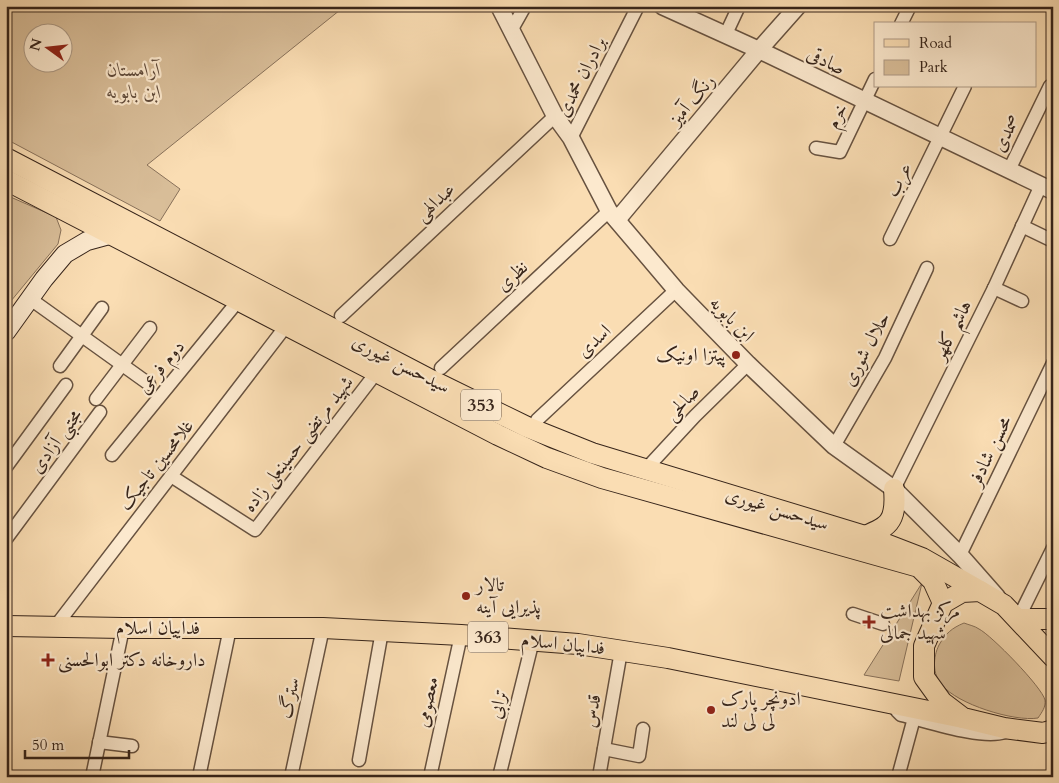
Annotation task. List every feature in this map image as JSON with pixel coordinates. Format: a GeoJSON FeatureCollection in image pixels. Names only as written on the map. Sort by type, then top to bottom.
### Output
{"type":"FeatureCollection","features":[{"type":"Feature","properties":{"kind":"main road","name":"سیدحسن غیوری"},"geometry":{"type":"LineString","coordinates":[[6,158],[135,227],[498,414],[562,441],[645,470],[865,536],[922,558],[1004,604]]}},
{"type":"Feature","properties":{"kind":"main road","name":"سیدحسن غیوری"},"geometry":{"type":"LineString","coordinates":[[6,180],[498,436],[547,458],[602,478],[919,566],[934,581],[943,603]]}},
{"type":"Feature","properties":{"kind":"main road"},"geometry":{"type":"LineString","coordinates":[[6,332],[29,298],[65,254],[87,241],[109,235]]}},
{"type":"Feature","properties":{"kind":"main road"},"geometry":{"type":"LineString","coordinates":[[842,545],[886,526],[893,516],[895,504],[894,489]]}},
{"type":"Feature","properties":{"kind":"main road"},"geometry":{"type":"LineString","coordinates":[[963,718],[942,702],[924,677],[924,646],[943,603],[962,592],[980,591]]}},
{"type":"Feature","properties":{"kind":"main road"},"geometry":{"type":"LineString","coordinates":[[1004,604],[1053,657]]}},
{"type":"Feature","properties":{"kind":"main road"},"geometry":{"type":"LineString","coordinates":[[1018,620],[1053,619]]}},
{"type":"Feature","properties":{"kind":"main road","name":"فداییان اسلام"},"geometry":{"type":"LineString","coordinates":[[6,626],[323,628],[461,635],[578,644],[668,658],[1004,728],[1050,734]]}},
{"type":"Feature","properties":{"kind":"street","name":"ابن بابویه"},"geometry":{"type":"LineString","coordinates":[[499,6],[555,116],[571,138],[613,216],[676,290],[748,364],[834,446],[894,489],[960,555],[1004,604]]}},
{"type":"Feature","properties":{"kind":"street"},"geometry":{"type":"LineString","coordinates":[[512,29],[525,6]]}},
{"type":"Feature","properties":{"kind":"street","name":"برادران محمدی"},"geometry":{"type":"LineString","coordinates":[[571,138],[638,6]]}},
{"type":"Feature","properties":{"kind":"street","name":"صادقی"},"geometry":{"type":"LineString","coordinates":[[662,6],[759,50],[864,102],[1047,188]]}},
{"type":"Feature","properties":{"kind":"street"},"geometry":{"type":"LineString","coordinates":[[726,36],[739,6]]}},
{"type":"Feature","properties":{"kind":"street","name":"رنگ آمیز"},"geometry":{"type":"LineString","coordinates":[[613,216],[798,6]]}},
{"type":"Feature","properties":{"kind":"street"},"geometry":{"type":"LineString","coordinates":[[903,22],[910,6]]}},
{"type":"Feature","properties":{"kind":"street"},"geometry":{"type":"LineString","coordinates":[[864,102],[874,81]]}},
{"type":"Feature","properties":{"kind":"street","name":"صمدی"},"geometry":{"type":"LineString","coordinates":[[1009,170],[1050,86]]}},
{"type":"Feature","properties":{"kind":"street","name":"عرب"},"geometry":{"type":"LineString","coordinates":[[890,239],[965,88]]}},
{"type":"Feature","properties":{"kind":"street","name":"خرم"},"geometry":{"type":"LineString","coordinates":[[816,148],[840,152],[864,102]]}},
{"type":"Feature","properties":{"kind":"street","name":"عبدالهی"},"geometry":{"type":"LineString","coordinates":[[340,316],[555,116]]}},
{"type":"Feature","properties":{"kind":"street","name":"هاشم کلهر"},"geometry":{"type":"LineString","coordinates":[[894,489],[994,288],[1022,226],[1047,188]]}},
{"type":"Feature","properties":{"kind":"street","name":"نظری"},"geometry":{"type":"LineString","coordinates":[[441,368],[613,216]]}},
{"type":"Feature","properties":{"kind":"street"},"geometry":{"type":"LineString","coordinates":[[1022,226],[1053,241]]}},
{"type":"Feature","properties":{"kind":"street","name":"حلال شوری"},"geometry":{"type":"LineString","coordinates":[[834,446],[885,358],[927,268]]}},
{"type":"Feature","properties":{"kind":"street"},"geometry":{"type":"LineString","coordinates":[[994,288],[1022,300]]}},
{"type":"Feature","properties":{"kind":"street","name":"اسدی"},"geometry":{"type":"LineString","coordinates":[[537,420],[676,290]]}},
{"type":"Feature","properties":{"kind":"street"},"geometry":{"type":"LineString","coordinates":[[29,298],[149,384]]}},
{"type":"Feature","properties":{"kind":"street","name":"دوم فرعی"},"geometry":{"type":"LineString","coordinates":[[112,455],[238,301]]}},
{"type":"Feature","properties":{"kind":"street"},"geometry":{"type":"LineString","coordinates":[[60,366],[102,308]]}},
{"type":"Feature","properties":{"kind":"street","name":"غلامحسین تاجیک"},"geometry":{"type":"LineString","coordinates":[[55,626],[286,326]]}},
{"type":"Feature","properties":{"kind":"street"},"geometry":{"type":"LineString","coordinates":[[96,399],[150,328]]}},
{"type":"Feature","properties":{"kind":"street","name":"محسن شادفر"},"geometry":{"type":"LineString","coordinates":[[960,555],[1053,363]]}},
{"type":"Feature","properties":{"kind":"street","name":"صالحی"},"geometry":{"type":"LineString","coordinates":[[645,470],[695,416],[748,364]]}},
{"type":"Feature","properties":{"kind":"street","name":"شهید مرتضی حسینعلی زاده"},"geometry":{"type":"LineString","coordinates":[[171,476],[255,530],[376,372]]}},
{"type":"Feature","properties":{"kind":"street"},"geometry":{"type":"LineString","coordinates":[[6,467],[66,385]]}},
{"type":"Feature","properties":{"kind":"street","name":"مجتبی آزادی"},"geometry":{"type":"LineString","coordinates":[[6,539],[100,412]]}},
{"type":"Feature","properties":{"kind":"street"},"geometry":{"type":"LineString","coordinates":[[1018,620],[1053,548]]}},
{"type":"Feature","properties":{"kind":"street"},"geometry":{"type":"LineString","coordinates":[[853,614],[883,624]]}},
{"type":"Feature","properties":{"kind":"street"},"geometry":{"type":"LineString","coordinates":[[92,777],[123,628]]}},
{"type":"Feature","properties":{"kind":"street"},"geometry":{"type":"LineString","coordinates":[[199,777],[230,628]]}},
{"type":"Feature","properties":{"kind":"street","name":"سترگ"},"geometry":{"type":"LineString","coordinates":[[291,777],[323,628]]}},
{"type":"Feature","properties":{"kind":"street"},"geometry":{"type":"LineString","coordinates":[[359,760],[382,631]]}},
{"type":"Feature","properties":{"kind":"street","name":"معصومی"},"geometry":{"type":"LineString","coordinates":[[430,777],[461,635]]}},
{"type":"Feature","properties":{"kind":"street","name":"ترابی"},"geometry":{"type":"LineString","coordinates":[[499,777],[533,640]]}},
{"type":"Feature","properties":{"kind":"street","name":"قدس"},"geometry":{"type":"LineString","coordinates":[[599,777],[622,651]]}},
{"type":"Feature","properties":{"kind":"street"},"geometry":{"type":"LineString","coordinates":[[891,703],[901,715],[968,731],[995,736],[1016,729]]}},
{"type":"Feature","properties":{"kind":"street"},"geometry":{"type":"LineString","coordinates":[[898,777],[914,718]]}},
{"type":"Feature","properties":{"kind":"street"},"geometry":{"type":"LineString","coordinates":[[604,749],[639,756],[643,729]]}},
{"type":"Feature","properties":{"kind":"street"},"geometry":{"type":"LineString","coordinates":[[99,742],[132,746]]}},
{"type":"Feature","properties":{"kind":"green space","name":"آرامستان ابن بابویه"},"geometry":{"type":"Polygon","coordinates":[[[6,6],[345,6],[147,165],[180,189],[160,221],[6,139],[6,6]]]}},
{"type":"Feature","properties":{"kind":"green space"},"geometry":{"type":"Polygon","coordinates":[[[6,195],[56,217],[61,230],[58,244],[6,307],[6,195]]]}},
{"type":"Feature","properties":{"kind":"green space"},"geometry":{"type":"Polygon","coordinates":[[[922,583],[899,681],[864,675],[922,583]]]}},
{"type":"Feature","properties":{"kind":"green space"},"geometry":{"type":"Polygon","coordinates":[[[964,623],[985,633],[1035,684],[1045,700],[1044,707],[1038,718],[1015,717],[987,710],[960,699],[942,685],[936,676],[934,665],[937,650],[947,634],[964,623]]]}},
{"type":"Feature","properties":{"kind":"place","name":"پیتزا اونیک"},"geometry":{"type":"Point","coordinates":[736,355]}},
{"type":"Feature","properties":{"kind":"place","name":"تالار پذیرایی آینه"},"geometry":{"type":"Point","coordinates":[466,596]}},
{"type":"Feature","properties":{"kind":"place","name":"مرکز بهداشت شهید جمالی"},"geometry":{"type":"Point","coordinates":[869,622]}},
{"type":"Feature","properties":{"kind":"place","name":"داروخانه دکتر ابوالحسنی"},"geometry":{"type":"Point","coordinates":[48,660]}},
{"type":"Feature","properties":{"kind":"place","name":"ادونچر پارک لی لی لند"},"geometry":{"type":"Point","coordinates":[711,710]}}]}
